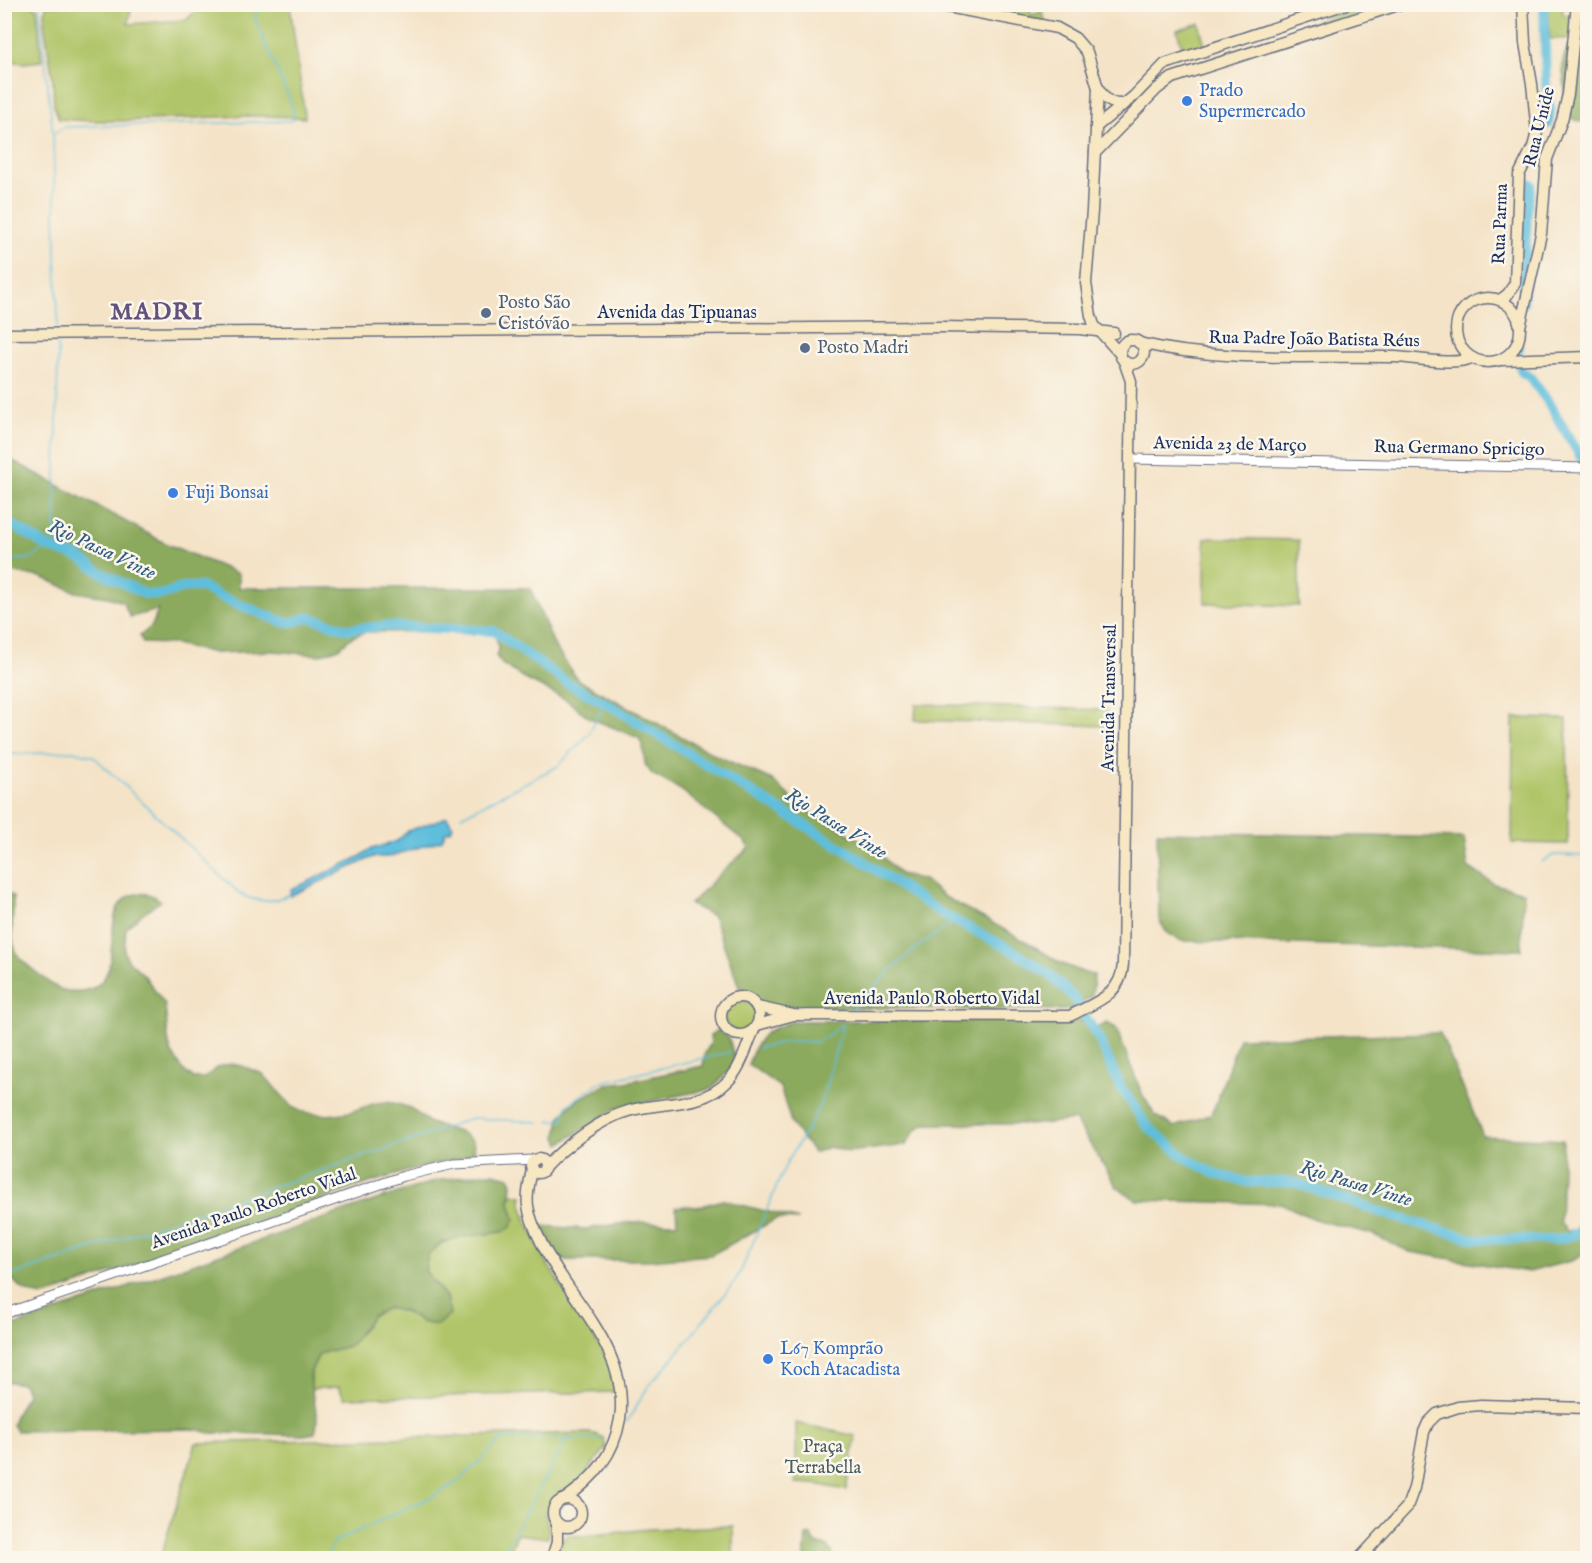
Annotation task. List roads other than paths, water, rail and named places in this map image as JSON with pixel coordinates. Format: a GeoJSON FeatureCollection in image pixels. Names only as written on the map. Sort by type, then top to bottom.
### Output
{"type":"FeatureCollection","features":[{"type":"Feature","properties":{"kind":"main road"},"geometry":{"type":"LineString","coordinates":[[932,4],[1067,32],[1087,52],[1098,88],[1086,279],[1093,330],[1122,358],[1134,364],[1141,359],[1143,349],[1135,342],[1122,346],[1122,358]]}},
{"type":"Feature","properties":{"kind":"main road"},"geometry":{"type":"LineString","coordinates":[[1096,128],[1125,104],[1166,64],[1346,4]]}},
{"type":"Feature","properties":{"kind":"main road","name":"Rua Parma"},"geometry":{"type":"LineString","coordinates":[[1500,300],[1508,294],[1515,283],[1519,175],[1532,150],[1537,132],[1525,43],[1523,4]]}},
{"type":"Feature","properties":{"kind":"main road","name":"Rua Unide"},"geometry":{"type":"LineString","coordinates":[[1520,327],[1541,234],[1547,159],[1562,120],[1568,94],[1577,4]]}},
{"type":"Feature","properties":{"kind":"main road"},"geometry":{"type":"LineString","coordinates":[[1095,153],[1161,85],[1172,78],[1395,6]]}},
{"type":"Feature","properties":{"kind":"main road"},"geometry":{"type":"LineString","coordinates":[[1299,20],[1296,32],[1302,37]]}},
{"type":"Feature","properties":{"kind":"main road"},"geometry":{"type":"LineString","coordinates":[[1525,43],[1525,87]]}},
{"type":"Feature","properties":{"kind":"main road"},"geometry":{"type":"LineString","coordinates":[[1194,71],[1191,65],[1192,59],[1222,45]]}},
{"type":"Feature","properties":{"kind":"main road"},"geometry":{"type":"LineString","coordinates":[[1098,88],[1113,104],[1125,104]]}},
{"type":"Feature","properties":{"kind":"main road"},"geometry":{"type":"LineString","coordinates":[[1537,132],[1543,137],[1556,136]]}},
{"type":"Feature","properties":{"kind":"main road"},"geometry":{"type":"LineString","coordinates":[[1532,150],[1544,153],[1547,159]]}},
{"type":"Feature","properties":{"kind":"main road"},"geometry":{"type":"LineString","coordinates":[[1498,360],[1514,347],[1520,327],[1514,311],[1500,300],[1480,299],[1470,303],[1462,311],[1457,321],[1458,341],[1463,350],[1472,358],[1483,361],[1587,357]]}},
{"type":"Feature","properties":{"kind":"main road"},"geometry":{"type":"LineString","coordinates":[[1089,302],[1097,317],[1114,333]]}},
{"type":"Feature","properties":{"kind":"main road","name":"Avenida das Tipuanas"},"geometry":{"type":"LineString","coordinates":[[4,334],[940,327],[1093,330],[1114,333]]}},
{"type":"Feature","properties":{"kind":"main road","name":"Rua Padre João Batista Réus"},"geometry":{"type":"LineString","coordinates":[[1114,333],[1135,342],[1172,351],[1223,356],[1388,357],[1455,361],[1472,358]]}},
{"type":"Feature","properties":{"kind":"main road"},"geometry":{"type":"LineString","coordinates":[[1514,347],[1528,359]]}},
{"type":"Feature","properties":{"kind":"main road"},"geometry":{"type":"LineString","coordinates":[[1455,361],[1463,350]]}},
{"type":"Feature","properties":{"kind":"main road","name":"Rua Padre João Batista Réus"},"geometry":{"type":"LineString","coordinates":[[1141,359],[1172,351]]}},
{"type":"Feature","properties":{"kind":"main road","name":"Avenida Transversal"},"geometry":{"type":"LineString","coordinates":[[1070,1016],[1114,990],[1121,981],[1122,974],[1131,381],[1122,358]]}},
{"type":"Feature","properties":{"kind":"main road","name":"Avenida Transversal"},"geometry":{"type":"LineString","coordinates":[[1131,381],[1141,359]]}},
{"type":"Feature","properties":{"kind":"main road"},"geometry":{"type":"LineString","coordinates":[[552,1558],[557,1542],[554,1508],[558,1502],[584,1485],[604,1463],[615,1441],[621,1407],[620,1387],[605,1343],[540,1240],[528,1206],[528,1188],[535,1166],[556,1155],[597,1126],[625,1111],[685,1101],[715,1092],[729,1081],[756,1027],[759,1013],[757,1007],[747,998],[734,998],[728,1001],[721,1018],[726,1030],[744,1035],[756,1027]]}},
{"type":"Feature","properties":{"kind":"main road","name":"Avenida Paulo Roberto Vidal"},"geometry":{"type":"LineString","coordinates":[[757,1007],[793,1015],[1070,1016]]}},
{"type":"Feature","properties":{"kind":"main road","name":"Avenida Paulo Roberto Vidal"},"geometry":{"type":"LineString","coordinates":[[756,1027],[793,1015]]}},
{"type":"Feature","properties":{"kind":"main road"},"geometry":{"type":"LineString","coordinates":[[731,1033],[740,1062]]}},
{"type":"Feature","properties":{"kind":"main road"},"geometry":{"type":"LineString","coordinates":[[1360,1558],[1407,1507],[1414,1488],[1425,1428],[1437,1414],[1458,1407],[1481,1405],[1587,1408]]}},
{"type":"Feature","properties":{"kind":"main road"},"geometry":{"type":"LineString","coordinates":[[578,1505],[584,1485]]}},
{"type":"Feature","properties":{"kind":"main road"},"geometry":{"type":"LineString","coordinates":[[557,1542],[570,1526],[579,1520],[581,1511],[573,1500],[565,1499]]}},
{"type":"Feature","properties":{"kind":"main road"},"geometry":{"type":"LineString","coordinates":[[557,1523],[570,1526]]}},
{"type":"Feature","properties":{"kind":"street","name":"Avenida 23 de Março"},"geometry":{"type":"LineString","coordinates":[[1130,459],[1330,463]]}},
{"type":"Feature","properties":{"kind":"street","name":"Rua Germano Spricigo"},"geometry":{"type":"LineString","coordinates":[[1330,463],[1587,468]]}},
{"type":"Feature","properties":{"kind":"street","name":"Avenida Paulo Roberto Vidal"},"geometry":{"type":"LineString","coordinates":[[4,1314],[404,1176],[453,1164],[535,1166]]}},
{"type":"Feature","properties":{"kind":"water"},"geometry":{"type":"Polygon","coordinates":[[[447,817],[453,827],[445,832],[442,840],[389,857],[373,857],[290,896],[291,890],[369,850],[397,841],[408,831],[447,817]]]}},
{"type":"Feature","properties":{"kind":"waterway"},"geometry":{"type":"LineString","coordinates":[[39,4],[53,134],[58,327]]}},
{"type":"Feature","properties":{"kind":"waterway"},"geometry":{"type":"LineString","coordinates":[[53,134],[64,127],[290,121],[294,119],[292,105],[255,19],[258,4]]}},
{"type":"Feature","properties":{"kind":"waterway"},"geometry":{"type":"LineString","coordinates":[[1544,4],[1546,85],[1550,109],[1548,124]]}},
{"type":"Feature","properties":{"kind":"waterway"},"geometry":{"type":"LineString","coordinates":[[1523,303],[1527,209],[1531,184]]}},
{"type":"Feature","properties":{"kind":"waterway"},"geometry":{"type":"LineString","coordinates":[[58,344],[55,543],[58,550]]}},
{"type":"Feature","properties":{"kind":"waterway"},"geometry":{"type":"LineString","coordinates":[[1520,366],[1522,372],[1530,377],[1546,399],[1584,462]]}},
{"type":"Feature","properties":{"kind":"waterway","name":"Rio Passa Vinte"},"geometry":{"type":"LineString","coordinates":[[4,520],[50,548],[79,557],[100,572],[145,594],[160,595],[186,587],[202,587],[283,622],[293,622],[309,617],[347,629],[387,626],[494,631],[569,684],[611,706],[860,859],[942,914],[1010,949],[1049,974],[1073,997],[1099,1039],[1120,1086],[1147,1126],[1183,1156],[1215,1174],[1248,1182],[1293,1182],[1395,1217],[1474,1239],[1556,1240],[1574,1235],[1588,1225]]}},
{"type":"Feature","properties":{"kind":"waterway"},"geometry":{"type":"LineString","coordinates":[[4,563],[29,558],[50,548]]}},
{"type":"Feature","properties":{"kind":"waterway"},"geometry":{"type":"LineString","coordinates":[[461,816],[558,766],[589,734],[599,713],[611,706]]}},
{"type":"Feature","properties":{"kind":"waterway"},"geometry":{"type":"LineString","coordinates":[[4,755],[73,751],[93,756],[240,894],[265,901],[290,894]]}},
{"type":"Feature","properties":{"kind":"waterway"},"geometry":{"type":"LineString","coordinates":[[1541,862],[1554,855],[1588,856]]}},
{"type":"Feature","properties":{"kind":"waterway"},"geometry":{"type":"LineString","coordinates":[[851,1010],[916,948],[955,921]]}},
{"type":"Feature","properties":{"kind":"waterway"},"geometry":{"type":"LineString","coordinates":[[627,1422],[649,1385],[671,1361],[741,1271],[787,1162],[822,1100],[843,1024]]}},
{"type":"Feature","properties":{"kind":"waterway"},"geometry":{"type":"LineString","coordinates":[[758,1048],[790,1041],[818,1042],[842,1025]]}},
{"type":"Feature","properties":{"kind":"waterway"},"geometry":{"type":"LineString","coordinates":[[549,1121],[562,1121],[567,1106],[598,1083],[730,1052]]}},
{"type":"Feature","properties":{"kind":"waterway"},"geometry":{"type":"LineString","coordinates":[[7,1277],[471,1118],[539,1122]]}},
{"type":"Feature","properties":{"kind":"waterway"},"geometry":{"type":"LineString","coordinates":[[326,1558],[334,1542],[437,1494],[460,1480],[502,1439],[602,1439]]}},
{"type":"Feature","properties":{"kind":"waterway"},"geometry":{"type":"LineString","coordinates":[[500,1558],[567,1439]]}},
{"type":"Feature","properties":{"kind":"place","name":"Prado Supermercado"},"geometry":{"type":"Point","coordinates":[1187,101]}},
{"type":"Feature","properties":{"kind":"place","name":"Posto São Cristóvão"},"geometry":{"type":"Point","coordinates":[486,313]}},
{"type":"Feature","properties":{"kind":"place","name":"Posto Madri"},"geometry":{"type":"Point","coordinates":[805,348]}},
{"type":"Feature","properties":{"kind":"place","name":"Fuji Bonsai"},"geometry":{"type":"Point","coordinates":[173,493]}},
{"type":"Feature","properties":{"kind":"place","name":"L67 Komprão Koch Atacadista"},"geometry":{"type":"Point","coordinates":[768,1359]}},
{"type":"Feature","properties":{"kind":"district","name":"MADRI"},"geometry":{"type":"Point","coordinates":[157,312]}},
{"type":"Feature","properties":{"kind":"park label","name":"Praça Terrabella"},"geometry":{"type":"Point","coordinates":[823,1457]}}]}
